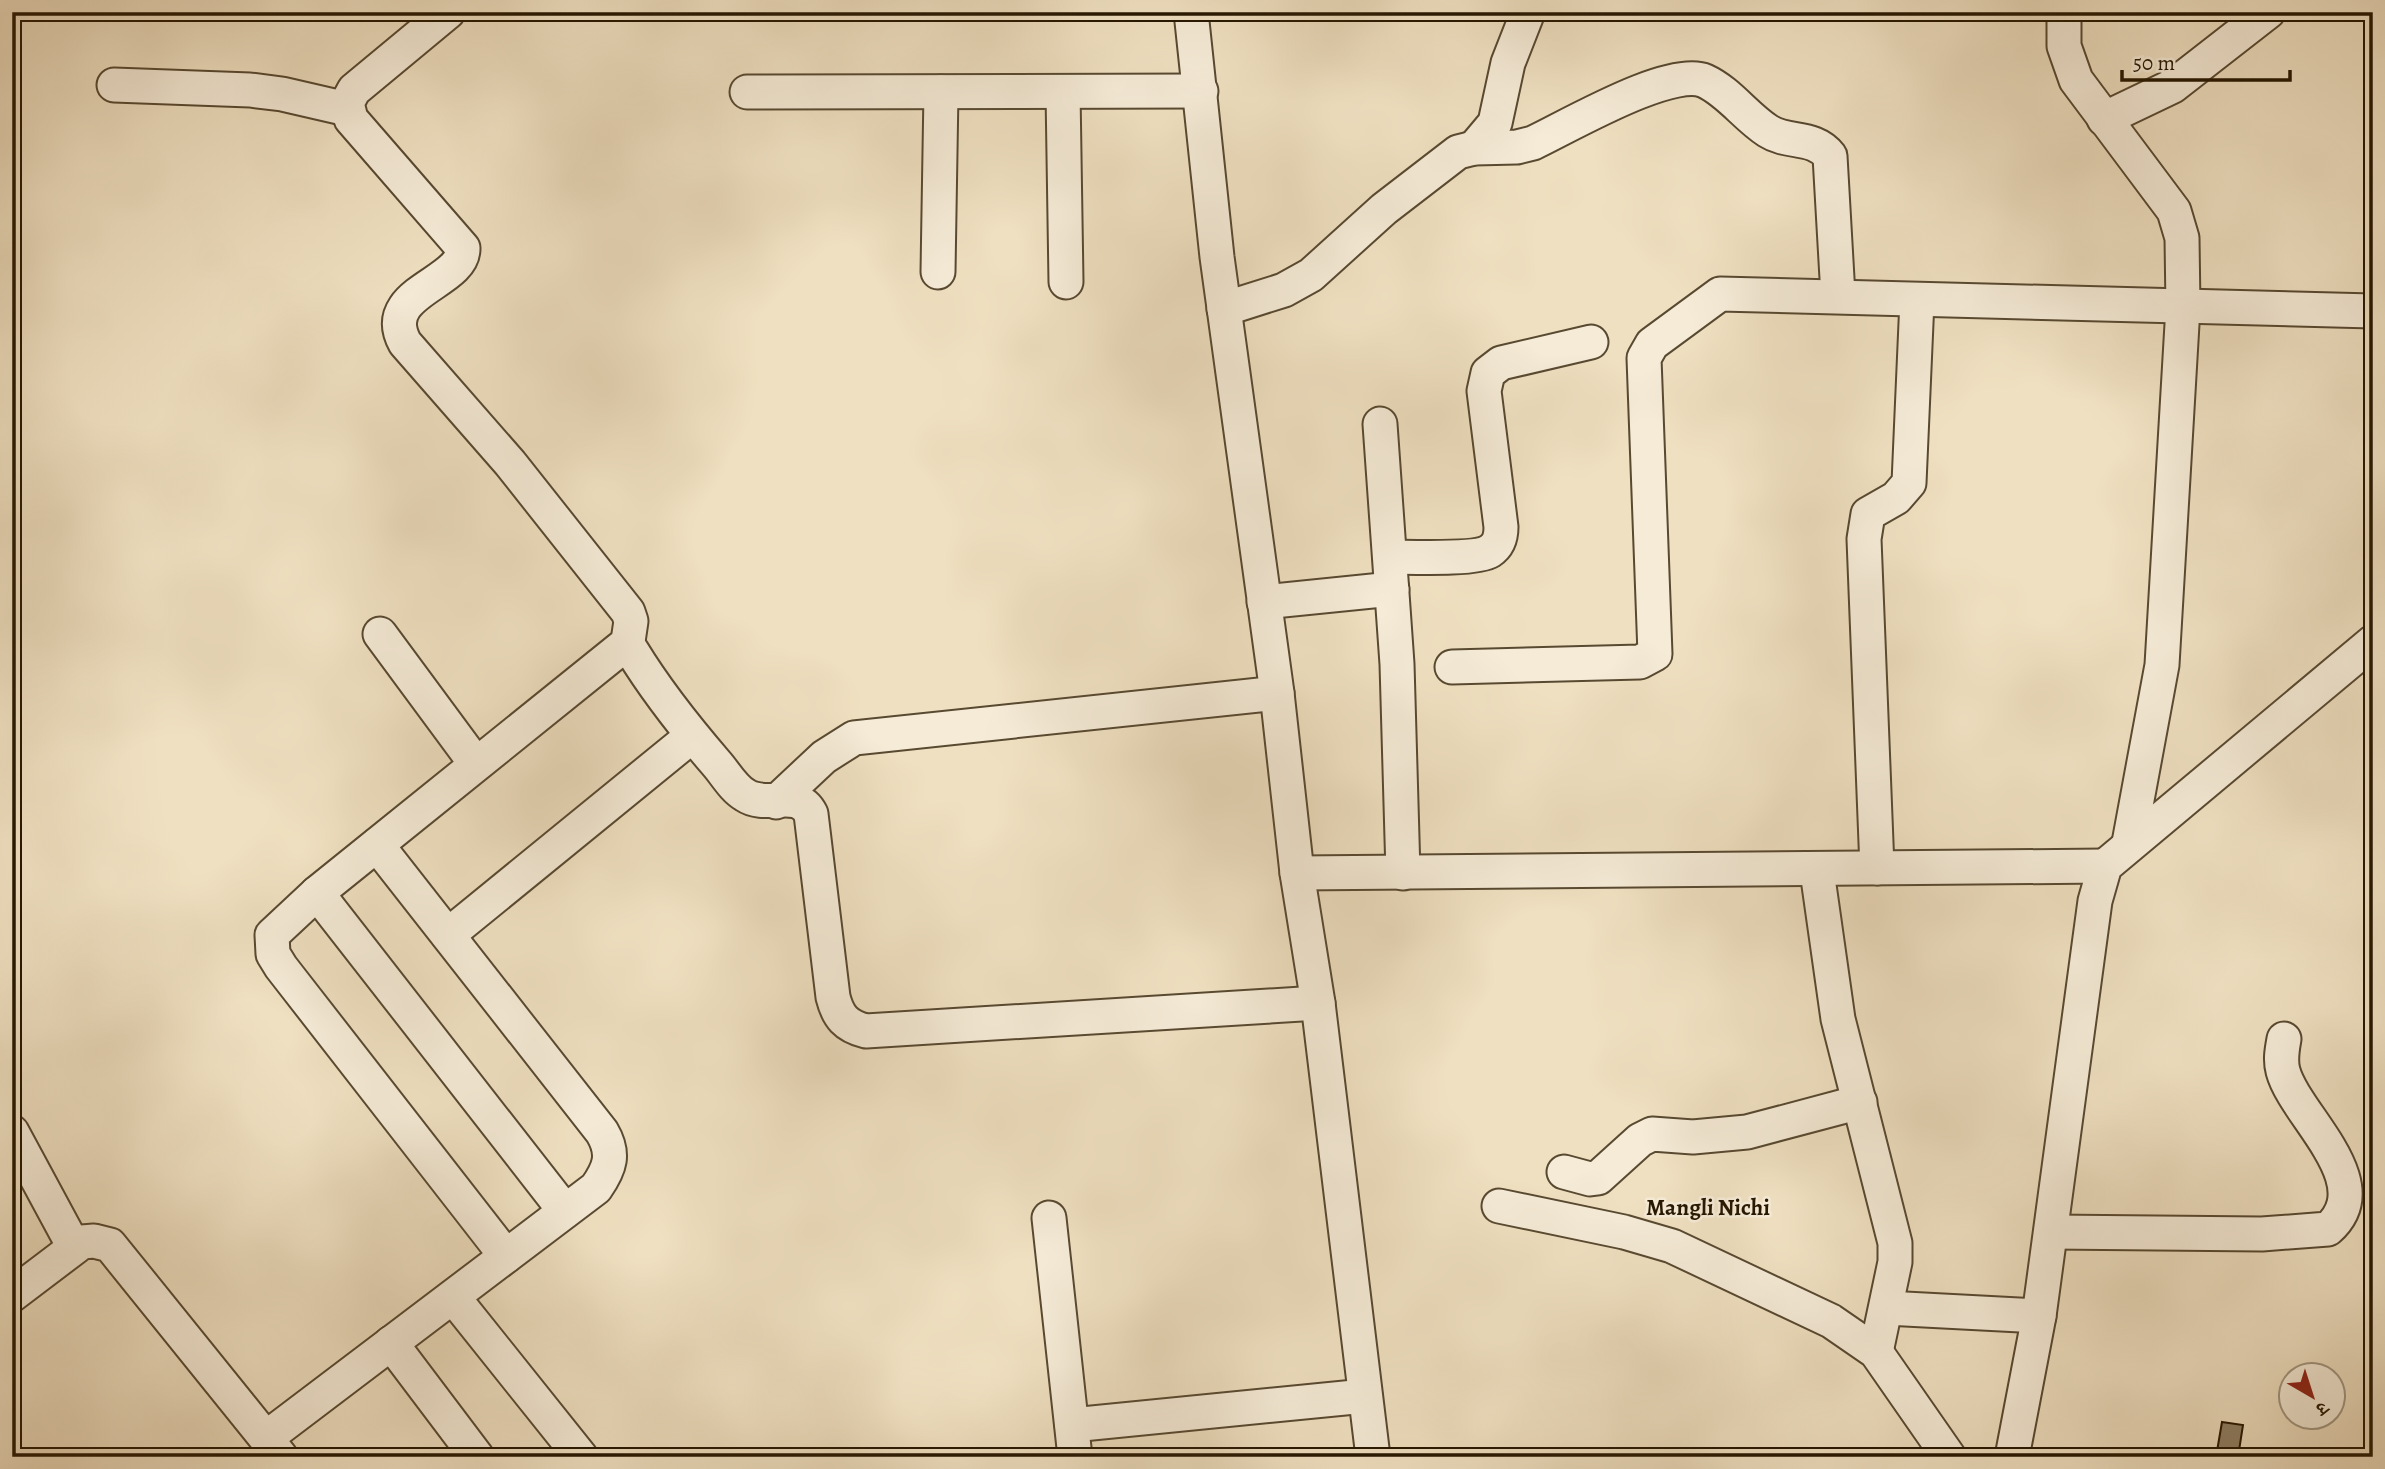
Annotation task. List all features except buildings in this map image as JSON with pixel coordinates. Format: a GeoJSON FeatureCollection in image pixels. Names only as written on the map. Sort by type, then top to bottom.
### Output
{"type":"FeatureCollection","features":[{"type":"Feature","properties":{"kind":"street"},"geometry":{"type":"LineString","coordinates":[[447,12],[354,90],[347,109],[351,119],[463,248],[459,261],[403,308],[397,325],[405,343],[510,463],[617,596],[631,621],[627,648],[692,736],[741,793],[761,802],[801,800],[811,814],[837,1013],[847,1024],[866,1031],[1318,1003]]}},
{"type":"Feature","properties":{"kind":"street"},"geometry":{"type":"LineString","coordinates":[[1191,12],[1224,309],[1277,693],[1297,873],[1318,1003],[1373,1457]]}},
{"type":"Feature","properties":{"kind":"street"},"geometry":{"type":"LineString","coordinates":[[1474,148],[1495,123],[1507,63],[1528,12]]}},
{"type":"Feature","properties":{"kind":"street"},"geometry":{"type":"LineString","coordinates":[[2064,12],[2064,46],[2069,65],[2104,119],[2174,211],[2182,238],[2183,307],[2162,665],[2129,843]]}},
{"type":"Feature","properties":{"kind":"street"},"geometry":{"type":"LineString","coordinates":[[2104,119],[2173,86],[2267,12]]}},
{"type":"Feature","properties":{"kind":"street"},"geometry":{"type":"LineString","coordinates":[[1224,309],[1284,290],[1311,275],[1384,209],[1458,152],[1474,148],[1517,148],[1533,143],[1656,84],[1681,77],[1707,81],[1770,133],[1812,142],[1824,148],[1830,156],[1839,296]]}},
{"type":"Feature","properties":{"kind":"street"},"geometry":{"type":"LineString","coordinates":[[114,85],[250,90],[282,94],[347,109]]}},
{"type":"Feature","properties":{"kind":"street"},"geometry":{"type":"LineString","coordinates":[[747,92],[1201,91]]}},
{"type":"Feature","properties":{"kind":"street"},"geometry":{"type":"LineString","coordinates":[[938,272],[941,92]]}},
{"type":"Feature","properties":{"kind":"street"},"geometry":{"type":"LineString","coordinates":[[1063,92],[1066,282]]}},
{"type":"Feature","properties":{"kind":"street"},"geometry":{"type":"LineString","coordinates":[[1452,667],[1640,662],[1652,658],[1656,649],[1643,368],[1647,350],[1701,306],[1727,292],[1917,300],[2373,311]]}},
{"type":"Feature","properties":{"kind":"street"},"geometry":{"type":"LineString","coordinates":[[1877,868],[1864,539],[1868,514],[1896,498],[1909,483],[1917,300]]}},
{"type":"Feature","properties":{"kind":"street"},"geometry":{"type":"LineString","coordinates":[[1264,602],[1480,555],[1494,547],[1499,540],[1501,527],[1484,391],[1488,373],[1501,362],[1591,342]]}},
{"type":"Feature","properties":{"kind":"street"},"geometry":{"type":"LineString","coordinates":[[1380,424],[1397,664],[1403,873]]}},
{"type":"Feature","properties":{"kind":"street"},"geometry":{"type":"LineString","coordinates":[[380,634],[476,764]]}},
{"type":"Feature","properties":{"kind":"street"},"geometry":{"type":"LineString","coordinates":[[2012,1457],[2039,1316],[2095,901],[2105,866],[2129,843],[2373,642]]}},
{"type":"Feature","properties":{"kind":"street"},"geometry":{"type":"LineString","coordinates":[[506,1256],[272,954],[272,934],[317,893],[614,651],[627,648]]}},
{"type":"Feature","properties":{"kind":"street"},"geometry":{"type":"LineString","coordinates":[[776,802],[824,757],[854,738],[1277,693]]}},
{"type":"Feature","properties":{"kind":"street"},"geometry":{"type":"LineString","coordinates":[[448,935],[692,736]]}},
{"type":"Feature","properties":{"kind":"street"},"geometry":{"type":"LineString","coordinates":[[12,1295],[74,1247],[94,1241],[110,1245],[274,1447],[391,1343],[596,1188],[607,1172],[611,1158],[609,1144],[377,845]]}},
{"type":"Feature","properties":{"kind":"street"},"geometry":{"type":"LineString","coordinates":[[1297,873],[1817,871],[2105,866]]}},
{"type":"Feature","properties":{"kind":"street"},"geometry":{"type":"LineString","coordinates":[[1817,871],[1833,993],[1895,1243],[1886,1308],[1876,1352]]}},
{"type":"Feature","properties":{"kind":"street"},"geometry":{"type":"LineString","coordinates":[[317,893],[565,1211]]}},
{"type":"Feature","properties":{"kind":"street"},"geometry":{"type":"LineString","coordinates":[[2050,1233],[2262,1234],[2328,1229],[2341,1211],[2343,1177],[2287,1080],[2281,1057],[2284,1039]]}},
{"type":"Feature","properties":{"kind":"street"},"geometry":{"type":"LineString","coordinates":[[1564,1172],[1590,1179],[1598,1178],[1640,1140],[1652,1134],[1693,1137],[1747,1132],[1860,1102]]}},
{"type":"Feature","properties":{"kind":"street"},"geometry":{"type":"LineString","coordinates":[[12,1132],[74,1247]]}},
{"type":"Feature","properties":{"kind":"street"},"geometry":{"type":"LineString","coordinates":[[1499,1206],[1624,1232],[1672,1246],[1831,1321],[1876,1352],[1949,1457]]}},
{"type":"Feature","properties":{"kind":"street"},"geometry":{"type":"LineString","coordinates":[[1049,1218],[1074,1441],[1365,1396]]}},
{"type":"Feature","properties":{"kind":"street"},"geometry":{"type":"LineString","coordinates":[[453,1297],[581,1457]]}},
{"type":"Feature","properties":{"kind":"street"},"geometry":{"type":"LineString","coordinates":[[1886,1308],[2039,1316]]}},
{"type":"Feature","properties":{"kind":"street"},"geometry":{"type":"LineString","coordinates":[[391,1343],[477,1457]]}},
{"type":"Feature","properties":{"kind":"district","name":"Mangli Nichi"},"geometry":{"type":"Point","coordinates":[1708,1207]}}]}
